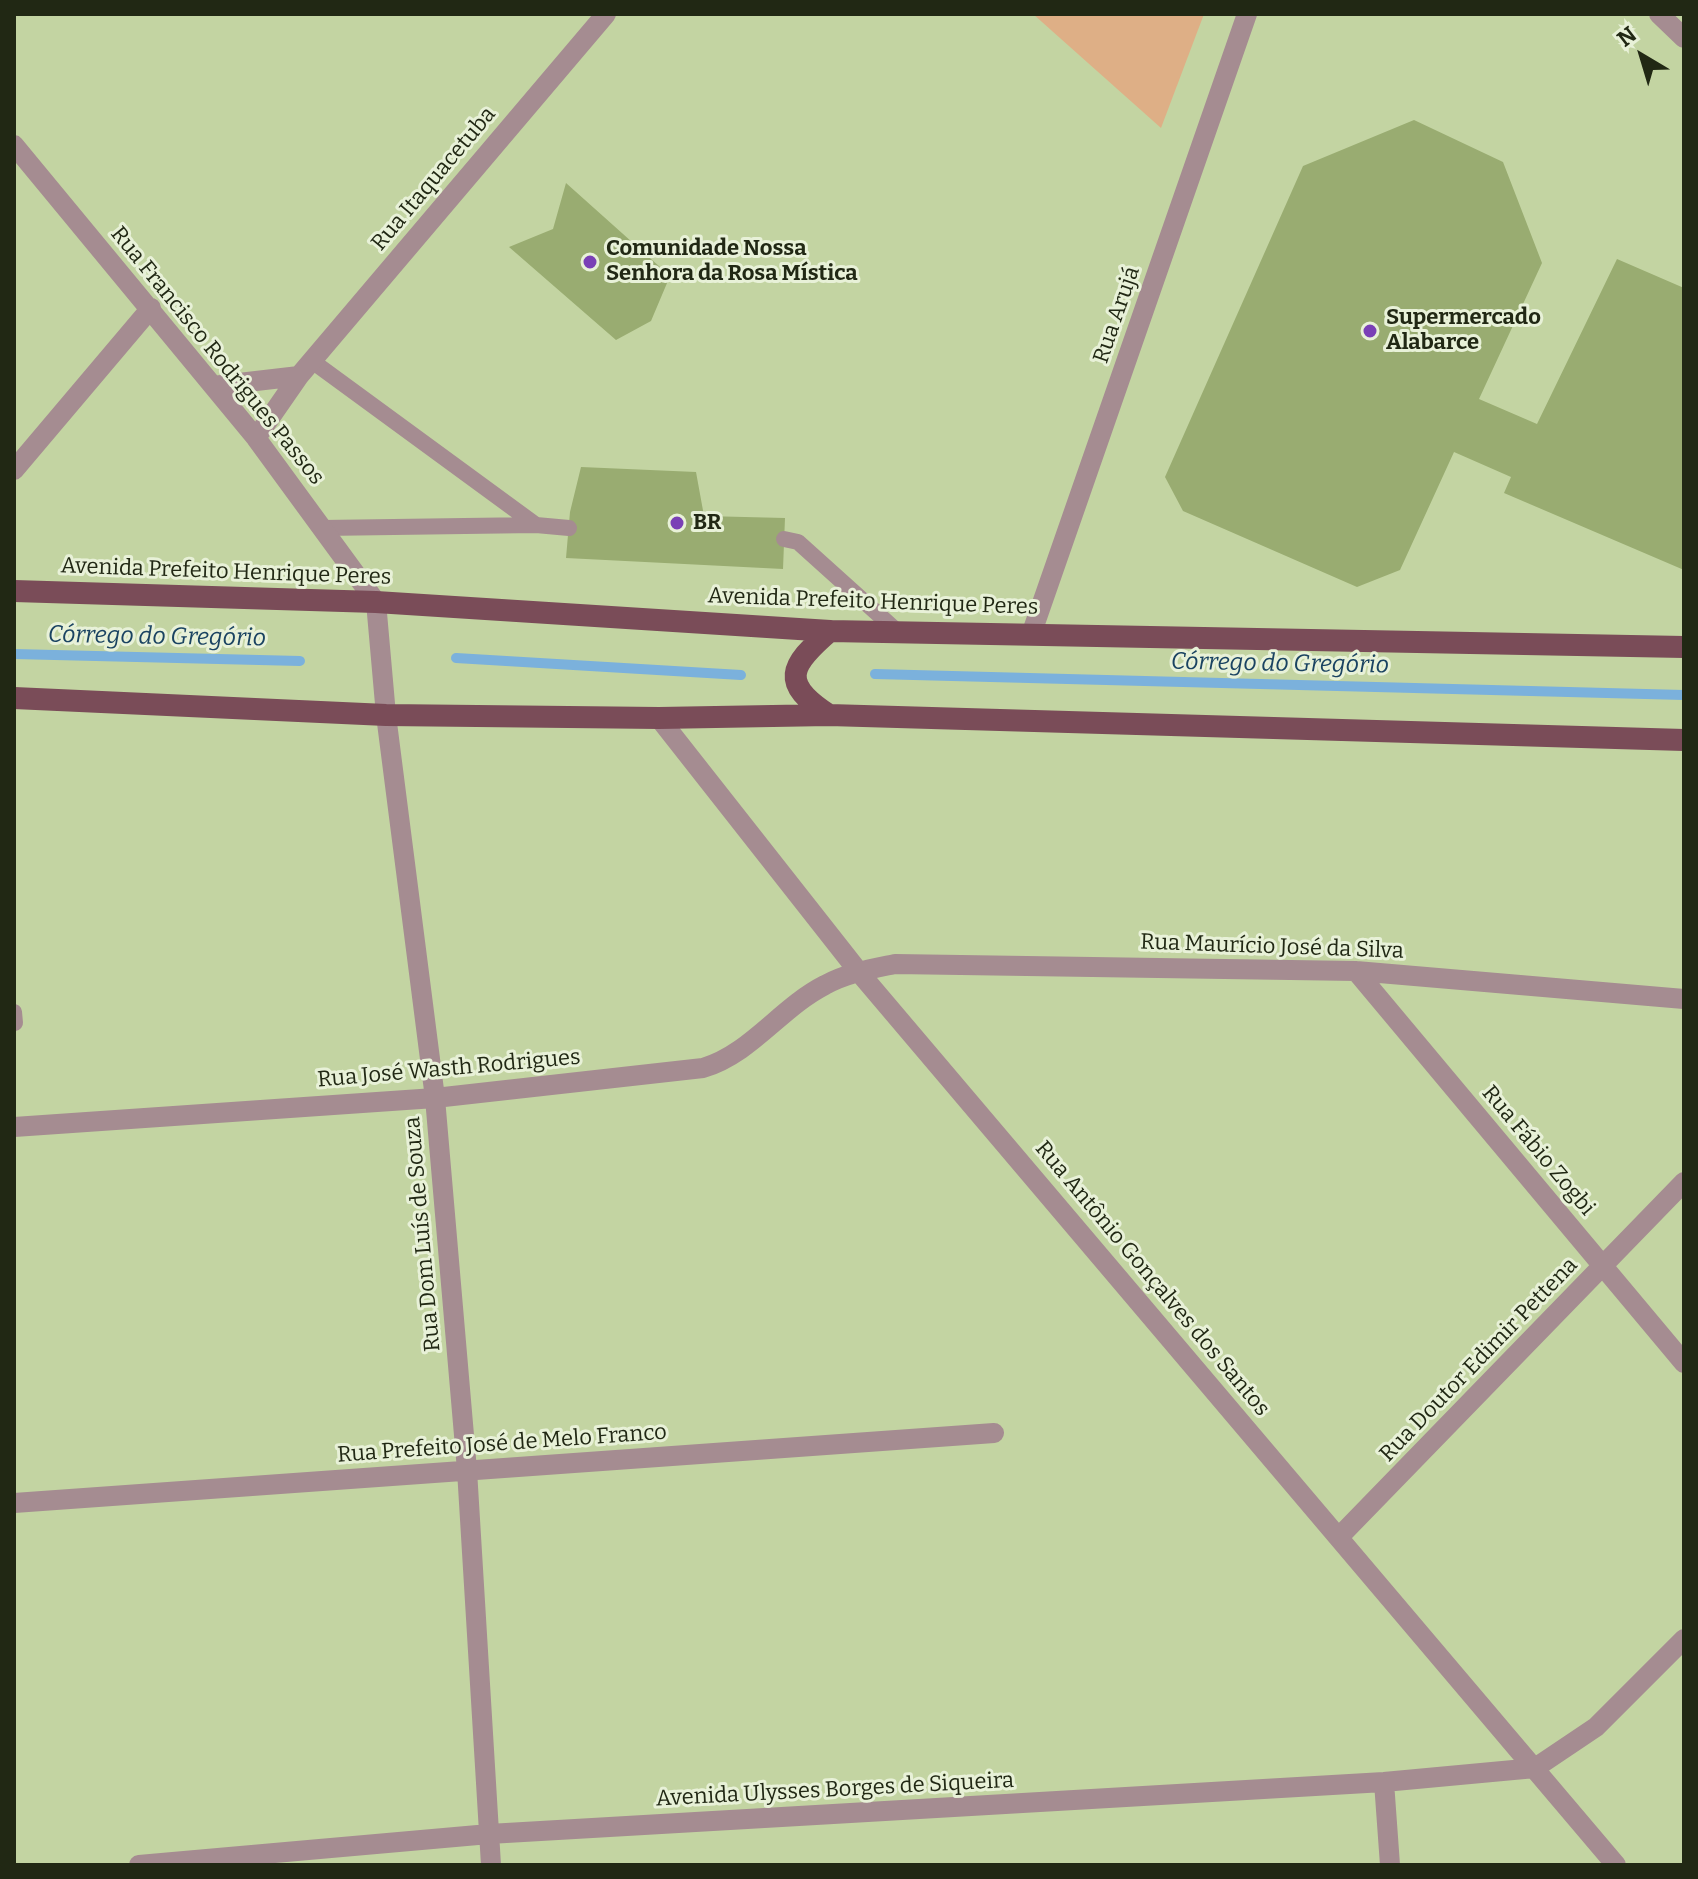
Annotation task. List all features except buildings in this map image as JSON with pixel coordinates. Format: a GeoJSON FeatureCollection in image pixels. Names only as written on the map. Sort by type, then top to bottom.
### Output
{"type":"FeatureCollection","features":[{"type":"Feature","properties":{"kind":"highway","name":"Avenida Prefeito Henrique Peres"},"geometry":{"type":"LineString","coordinates":[[14,591],[376,602],[830,631],[1032,632],[1684,647]]}},
{"type":"Feature","properties":{"kind":"highway"},"geometry":{"type":"LineString","coordinates":[[829,715],[805,699],[796,685],[795,668],[804,653],[830,631]]}},
{"type":"Feature","properties":{"kind":"highway"},"geometry":{"type":"LineString","coordinates":[[14,698],[386,715],[659,718],[829,715],[1684,740]]}},
{"type":"Feature","properties":{"kind":"street","name":"Rua Itaquacetuba"},"geometry":{"type":"LineString","coordinates":[[256,438],[305,368],[606,14]]}},
{"type":"Feature","properties":{"kind":"street","name":"Rua Arujá"},"geometry":{"type":"LineString","coordinates":[[1032,632],[1247,14]]}},
{"type":"Feature","properties":{"kind":"street"},"geometry":{"type":"LineString","coordinates":[[1659,14],[1684,38]]}},
{"type":"Feature","properties":{"kind":"street","name":"Rua Francisco Rodrigues Passos"},"geometry":{"type":"LineString","coordinates":[[14,145],[256,438],[376,602]]}},
{"type":"Feature","properties":{"kind":"street"},"geometry":{"type":"LineString","coordinates":[[14,470],[151,308]]}},
{"type":"Feature","properties":{"kind":"street"},"geometry":{"type":"LineString","coordinates":[[213,386],[305,368]]}},
{"type":"Feature","properties":{"kind":"street","name":"Rua Dom Luís de Souza"},"geometry":{"type":"LineString","coordinates":[[376,602],[386,715],[435,1098],[467,1470],[491,1865]]}},
{"type":"Feature","properties":{"kind":"street","name":"Rua Antônio Gonçalves dos Santos"},"geometry":{"type":"LineString","coordinates":[[659,718],[858,971],[1616,1865]]}},
{"type":"Feature","properties":{"kind":"street","name":"Rua Maurício José da Silva"},"geometry":{"type":"LineString","coordinates":[[858,971],[926,962],[1356,971],[1684,999]]}},
{"type":"Feature","properties":{"kind":"street","name":"Rua José Wasth Rodrigues"},"geometry":{"type":"LineString","coordinates":[[14,1127],[435,1098],[703,1068],[724,1061],[744,1048],[823,986],[858,971]]}},
{"type":"Feature","properties":{"kind":"street","name":"Rua Fábio Zogbi"},"geometry":{"type":"LineString","coordinates":[[1356,971],[1684,1363]]}},
{"type":"Feature","properties":{"kind":"street","name":"Rua Doutor Edimir Pettena"},"geometry":{"type":"LineString","coordinates":[[1340,1536],[1684,1182]]}},
{"type":"Feature","properties":{"kind":"street","name":"Rua Prefeito José de Melo Franco"},"geometry":{"type":"LineString","coordinates":[[14,1503],[994,1433]]}},
{"type":"Feature","properties":{"kind":"street"},"geometry":{"type":"LineString","coordinates":[[1535,1768],[1596,1727],[1684,1639]]}},
{"type":"Feature","properties":{"kind":"street","name":"Avenida Ulysses Borges de Siqueira"},"geometry":{"type":"LineString","coordinates":[[139,1865],[489,1834],[1384,1782],[1535,1768]]}},
{"type":"Feature","properties":{"kind":"street"},"geometry":{"type":"LineString","coordinates":[[1384,1782],[1390,1865]]}},
{"type":"Feature","properties":{"kind":"lane"},"geometry":{"type":"LineString","coordinates":[[305,368],[536,525]]}},
{"type":"Feature","properties":{"kind":"lane"},"geometry":{"type":"LineString","coordinates":[[322,528],[536,525],[569,528]]}},
{"type":"Feature","properties":{"kind":"lane"},"geometry":{"type":"LineString","coordinates":[[784,539],[798,542],[898,632]]}},
{"type":"Feature","properties":{"kind":"lane"},"geometry":{"type":"LineString","coordinates":[[14,1012],[15,1023]]}},
{"type":"Feature","properties":{"kind":"shaded area"},"geometry":{"type":"Polygon","coordinates":[[[1033,14],[1204,14],[1161,128],[1033,14]]]}},
{"type":"Feature","properties":{"kind":"waterway","name":"Córrego do Gregório"},"geometry":{"type":"LineString","coordinates":[[14,654],[300,661]]}},
{"type":"Feature","properties":{"kind":"waterway","name":"Córrego do Gregório"},"geometry":{"type":"LineString","coordinates":[[456,658],[741,675]]}},
{"type":"Feature","properties":{"kind":"waterway","name":"Córrego do Gregório"},"geometry":{"type":"LineString","coordinates":[[875,674],[1684,695]]}},
{"type":"Feature","properties":{"kind":"place","name":"Comunidade Nossa Senhora da Rosa Mística"},"geometry":{"type":"Point","coordinates":[590,262]}},
{"type":"Feature","properties":{"kind":"place","name":"Supermercado Alabarce"},"geometry":{"type":"Point","coordinates":[1370,331]}},
{"type":"Feature","properties":{"kind":"place","name":"BR"},"geometry":{"type":"Point","coordinates":[677,523]}}]}
